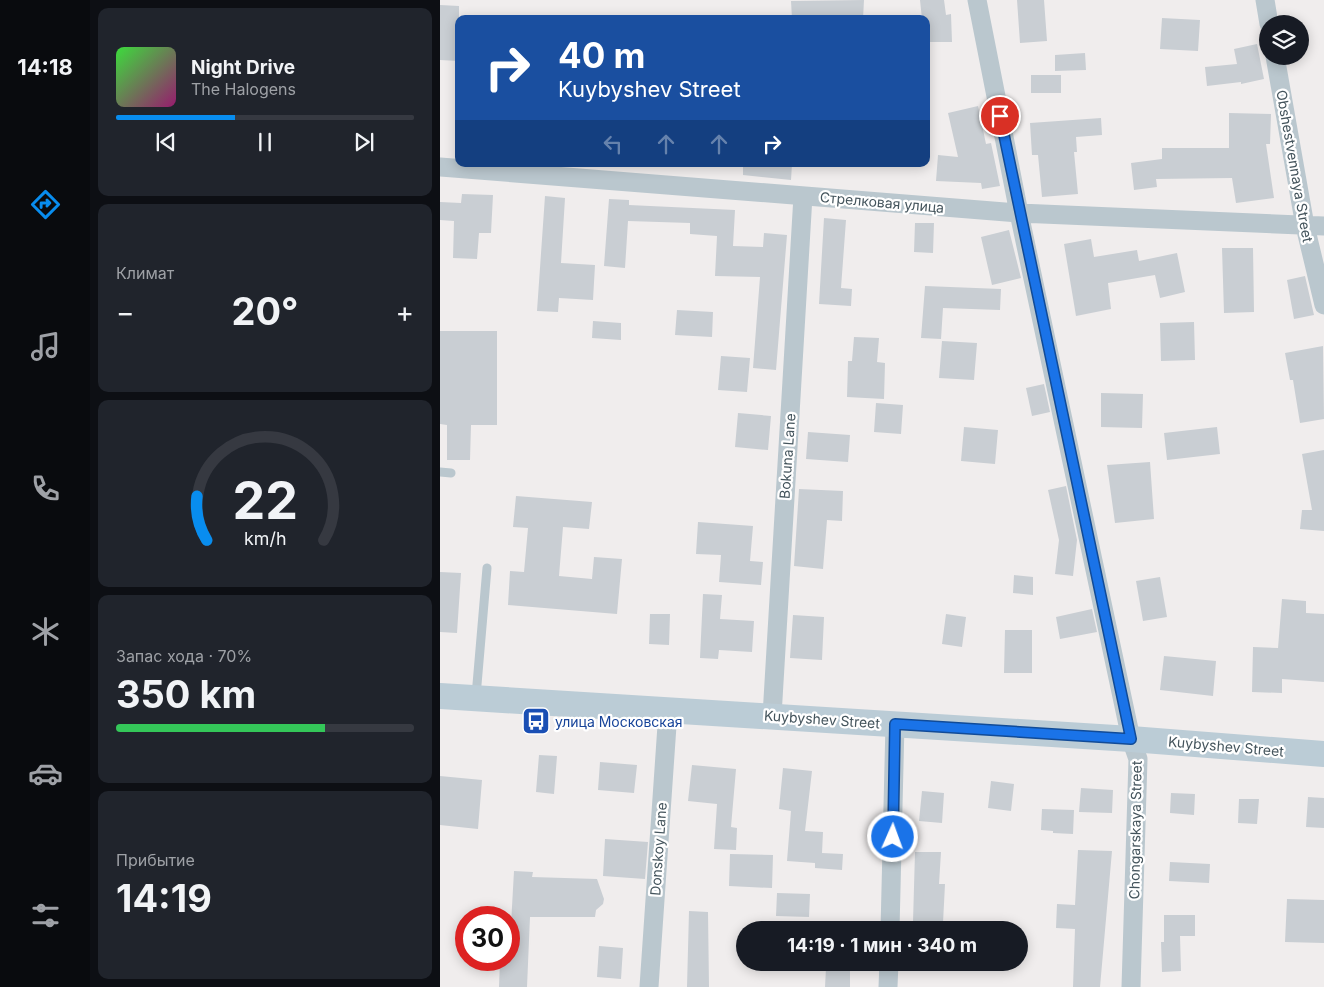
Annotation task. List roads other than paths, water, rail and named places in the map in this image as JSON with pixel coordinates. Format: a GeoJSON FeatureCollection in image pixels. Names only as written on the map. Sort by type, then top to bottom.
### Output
{"type":"FeatureCollection","features":[{"type":"Feature","properties":{"kind":"main road","name":"Kuybyshev Street"},"geometry":{"type":"LineString","coordinates":[[440,696],[1131,739],[1324,754]]}},
{"type":"Feature","properties":{"kind":"street","name":"Chongarskaya Street"},"geometry":{"type":"LineString","coordinates":[[977,0],[1019,213],[1131,739],[1138,759],[1131,987]]}},
{"type":"Feature","properties":{"kind":"street"},"geometry":{"type":"LineString","coordinates":[[1265,0],[1268,15]]}},
{"type":"Feature","properties":{"kind":"street","name":"Obshestvennaya Street"},"geometry":{"type":"LineString","coordinates":[[1277,65],[1305,226],[1324,304]]}},
{"type":"Feature","properties":{"kind":"street","name":"Стрелковая улица"},"geometry":{"type":"LineString","coordinates":[[440,167],[1019,213],[1324,226]]}},
{"type":"Feature","properties":{"kind":"street","name":"Bokuna Lane"},"geometry":{"type":"LineString","coordinates":[[772,716],[804,196]]}},
{"type":"Feature","properties":{"kind":"street","name":"Donskoy Lane"},"geometry":{"type":"LineString","coordinates":[[650,987],[668,711]]}},
{"type":"Feature","properties":{"kind":"street"},"geometry":{"type":"LineString","coordinates":[[890,921],[895,724]]}},
{"type":"Feature","properties":{"kind":"street"},"geometry":{"type":"LineString","coordinates":[[888,971],[888,987]]}},
{"type":"Feature","properties":{"kind":"lane"},"geometry":{"type":"LineString","coordinates":[[440,472],[451,473]]}},
{"type":"Feature","properties":{"kind":"lane"},"geometry":{"type":"LineString","coordinates":[[476,699],[486,568]]}},
{"type":"Feature","properties":{"kind":"place","name":"улица Московская"},"geometry":{"type":"Point","coordinates":[536,721]}}]}
